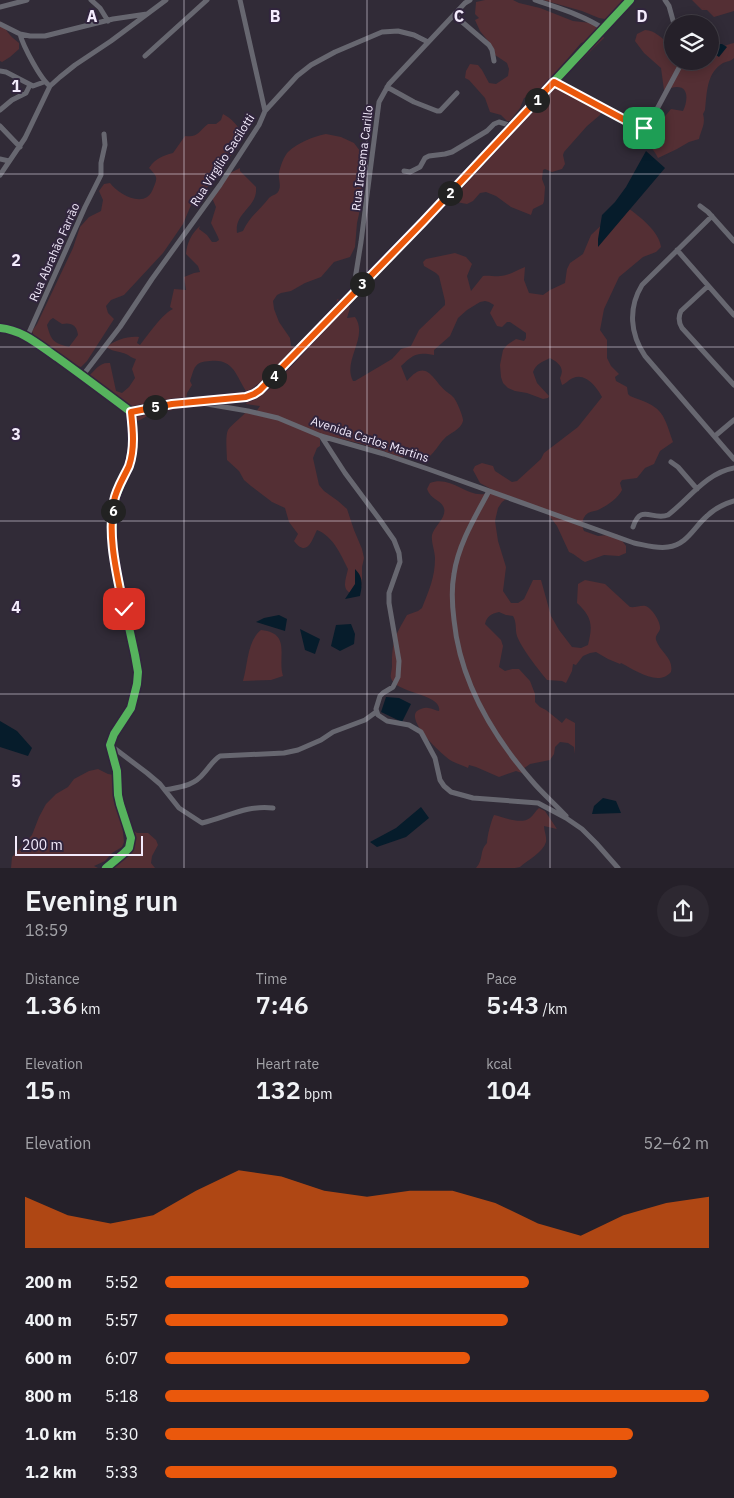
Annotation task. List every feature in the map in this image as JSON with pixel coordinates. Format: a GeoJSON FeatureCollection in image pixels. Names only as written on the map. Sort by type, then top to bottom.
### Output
{"type":"FeatureCollection","features":[{"type":"Feature","properties":{"kind":"street"},"geometry":{"type":"LineString","coordinates":[[0,7],[27,0]]}},
{"type":"Feature","properties":{"kind":"street"},"geometry":{"type":"LineString","coordinates":[[91,0],[100,8],[108,20]]}},
{"type":"Feature","properties":{"kind":"street"},"geometry":{"type":"LineString","coordinates":[[0,176],[20,147],[50,86],[75,65],[166,0]]}},
{"type":"Feature","properties":{"kind":"street"},"geometry":{"type":"LineString","coordinates":[[145,56],[207,0]]}},
{"type":"Feature","properties":{"kind":"street"},"geometry":{"type":"LineString","coordinates":[[240,0],[265,111]]}},
{"type":"Feature","properties":{"kind":"street","name":"Rua Iracema Carillo"},"geometry":{"type":"LineString","coordinates":[[353,293],[362,242],[379,102],[387,87],[470,0]]}},
{"type":"Feature","properties":{"kind":"street"},"geometry":{"type":"LineString","coordinates":[[535,0],[580,17],[604,29]]}},
{"type":"Feature","properties":{"kind":"street"},"geometry":{"type":"LineString","coordinates":[[195,402],[254,394],[266,384],[423,222],[630,0]]}},
{"type":"Feature","properties":{"kind":"street"},"geometry":{"type":"LineString","coordinates":[[666,0],[672,15]]}},
{"type":"Feature","properties":{"kind":"street"},"geometry":{"type":"LineString","coordinates":[[0,24],[20,34],[30,36],[52,35],[108,20],[148,14]]}},
{"type":"Feature","properties":{"kind":"street"},"geometry":{"type":"LineString","coordinates":[[454,15],[489,46],[492,50],[494,61]]}},
{"type":"Feature","properties":{"kind":"street","name":"Rua Virgílio Sacilotti"},"geometry":{"type":"LineString","coordinates":[[83,375],[120,327],[220,184],[259,125],[265,111],[303,70],[335,52],[382,32],[398,31],[414,34],[428,42]]}},
{"type":"Feature","properties":{"kind":"street"},"geometry":{"type":"LineString","coordinates":[[20,34],[26,51],[44,82],[50,86]]}},
{"type":"Feature","properties":{"kind":"street"},"geometry":{"type":"LineString","coordinates":[[554,82],[638,127],[644,128],[649,124],[678,70]]}},
{"type":"Feature","properties":{"kind":"street"},"geometry":{"type":"LineString","coordinates":[[0,71],[30,85],[36,86],[44,82]]}},
{"type":"Feature","properties":{"kind":"street"},"geometry":{"type":"LineString","coordinates":[[0,110],[12,100],[25,94],[30,85]]}},
{"type":"Feature","properties":{"kind":"street"},"geometry":{"type":"LineString","coordinates":[[387,87],[414,102],[437,111],[440,111],[457,93]]}},
{"type":"Feature","properties":{"kind":"street"},"geometry":{"type":"LineString","coordinates":[[404,171],[410,172],[420,168],[425,158],[429,156],[452,152],[487,131],[494,124],[499,122],[512,126]]}},
{"type":"Feature","properties":{"kind":"street"},"geometry":{"type":"LineString","coordinates":[[0,126],[20,147]]}},
{"type":"Feature","properties":{"kind":"street","name":"Rua Abrahão Farrão"},"geometry":{"type":"LineString","coordinates":[[27,336],[101,175],[101,163],[105,145],[104,134]]}},
{"type":"Feature","properties":{"kind":"street"},"geometry":{"type":"LineString","coordinates":[[0,159],[9,161]]}},
{"type":"Feature","properties":{"kind":"street"},"geometry":{"type":"LineString","coordinates":[[700,206],[712,216],[734,241]]}},
{"type":"Feature","properties":{"kind":"street"},"geometry":{"type":"LineString","coordinates":[[712,216],[646,280],[639,290],[632,312],[633,329],[645,356],[734,459]]}},
{"type":"Feature","properties":{"kind":"street"},"geometry":{"type":"LineString","coordinates":[[677,250],[734,315]]}},
{"type":"Feature","properties":{"kind":"street"},"geometry":{"type":"LineString","coordinates":[[708,286],[682,311],[680,323],[682,328],[734,385]]}},
{"type":"Feature","properties":{"kind":"street"},"geometry":{"type":"LineString","coordinates":[[0,328],[27,336],[83,375],[131,412],[133,444],[129,465],[114,501],[112,541],[138,672],[131,708],[114,734],[110,745],[117,771],[120,804],[131,838],[129,848],[106,868]]}},
{"type":"Feature","properties":{"kind":"street","name":"Avenida Carlos Martins"},"geometry":{"type":"LineString","coordinates":[[131,412],[172,404],[195,402],[278,418],[321,436],[393,457],[634,543],[660,548],[671,547],[684,541],[708,515],[734,501]]}},
{"type":"Feature","properties":{"kind":"street"},"geometry":{"type":"LineString","coordinates":[[715,436],[734,420]]}},
{"type":"Feature","properties":{"kind":"street"},"geometry":{"type":"LineString","coordinates":[[321,436],[345,473],[394,540],[400,553],[400,562],[389,593],[399,661],[398,677],[392,686],[381,695],[376,712],[387,721],[409,725],[421,732],[435,758],[440,780],[452,792],[473,798],[538,803],[574,823]]}},
{"type":"Feature","properties":{"kind":"street"},"geometry":{"type":"LineString","coordinates":[[671,462],[678,467],[697,489]]}},
{"type":"Feature","properties":{"kind":"street"},"geometry":{"type":"LineString","coordinates":[[633,527],[636,520],[642,514],[661,517],[668,516],[714,474],[734,468]]}},
{"type":"Feature","properties":{"kind":"street"},"geometry":{"type":"LineString","coordinates":[[489,491],[466,534],[454,572],[452,595],[455,632],[465,672],[484,715],[507,749],[532,781],[596,843],[618,868]]}},
{"type":"Feature","properties":{"kind":"street"},"geometry":{"type":"LineString","coordinates":[[165,790],[190,784],[198,780],[214,760],[220,756],[284,753],[298,750],[321,740],[333,732],[364,720],[376,712]]}},
{"type":"Feature","properties":{"kind":"street"},"geometry":{"type":"LineString","coordinates":[[110,745],[147,773],[165,790],[179,808],[202,823],[248,808],[273,808]]}},
{"type":"Feature","properties":{"kind":"shaded area"},"geometry":{"type":"Polygon","coordinates":[[[485,0],[513,0],[573,21],[591,23],[598,28],[604,38],[562,78],[591,40],[581,43],[538,93],[524,98],[520,108],[510,121],[507,121],[501,115],[490,112],[485,98],[465,78],[470,64],[478,65],[489,83],[496,84],[508,76],[509,69],[507,63],[495,55],[475,20],[479,18],[475,14],[476,2],[485,0]]]}},
{"type":"Feature","properties":{"kind":"shaded area"},"geometry":{"type":"Polygon","coordinates":[[[543,0],[625,0],[614,14],[605,19],[543,0]]]}},
{"type":"Feature","properties":{"kind":"shaded area"},"geometry":{"type":"Polygon","coordinates":[[[692,0],[734,0],[734,11],[719,16],[712,15],[707,10],[702,10],[692,0]]]}},
{"type":"Feature","properties":{"kind":"shaded area"},"geometry":{"type":"Polygon","coordinates":[[[0,21],[19,43],[19,49],[2,62],[0,61],[0,21]]]}},
{"type":"Feature","properties":{"kind":"shaded area"},"geometry":{"type":"Polygon","coordinates":[[[645,30],[655,33],[664,40],[664,70],[715,70],[708,84],[703,114],[704,124],[699,139],[658,158],[643,134],[661,121],[671,109],[683,111],[686,104],[686,92],[681,88],[675,87],[664,90],[661,68],[644,53],[635,41],[637,34],[645,30]]]}},
{"type":"Feature","properties":{"kind":"shaded area"},"geometry":{"type":"Polygon","coordinates":[[[734,43],[734,58],[719,66],[719,50],[734,43]]]}},
{"type":"Feature","properties":{"kind":"shaded area"},"geometry":{"type":"Polygon","coordinates":[[[556,84],[572,88],[596,104],[602,111],[564,152],[565,164],[562,169],[552,172],[543,170],[542,179],[545,187],[543,204],[533,209],[531,215],[511,207],[496,196],[486,192],[480,193],[473,201],[467,204],[451,201],[443,203],[451,185],[483,163],[492,150],[516,128],[537,99],[556,84]]]}},
{"type":"Feature","properties":{"kind":"shaded area"},"geometry":{"type":"Polygon","coordinates":[[[223,114],[235,124],[241,134],[239,142],[205,190],[193,197],[183,224],[163,253],[124,295],[111,300],[106,306],[108,313],[114,319],[87,361],[81,367],[52,354],[39,343],[32,331],[73,248],[80,227],[89,217],[101,211],[103,200],[99,191],[104,184],[110,183],[119,192],[132,198],[144,198],[149,195],[156,182],[155,176],[149,168],[154,162],[162,156],[173,153],[185,136],[196,135],[208,124],[216,124],[221,120],[223,114]],[[53,318],[47,325],[54,340],[59,344],[69,347],[78,335],[73,325],[68,323],[62,324],[53,318]]]}},
{"type":"Feature","properties":{"kind":"shaded area"},"geometry":{"type":"Polygon","coordinates":[[[326,134],[341,137],[354,143],[366,159],[355,247],[350,257],[334,262],[321,277],[291,291],[277,295],[273,301],[279,322],[290,338],[291,346],[294,347],[300,345],[328,317],[336,306],[337,299],[348,303],[350,308],[347,318],[355,317],[359,333],[351,365],[353,381],[392,359],[401,349],[411,346],[419,330],[445,305],[439,276],[424,266],[423,262],[426,259],[455,253],[466,257],[472,264],[467,276],[471,291],[483,276],[503,276],[525,267],[524,280],[529,293],[543,295],[565,283],[570,263],[583,254],[591,235],[611,216],[628,208],[653,230],[660,241],[661,247],[656,252],[643,257],[619,277],[604,309],[600,330],[607,340],[607,358],[611,366],[619,374],[615,377],[616,381],[627,387],[630,396],[655,407],[659,411],[663,416],[673,442],[660,451],[654,464],[645,468],[637,478],[622,480],[620,483],[622,490],[618,496],[599,510],[588,513],[583,519],[584,531],[598,536],[617,534],[626,546],[626,553],[619,556],[604,555],[585,562],[569,552],[557,526],[548,514],[516,498],[509,497],[502,502],[498,508],[495,521],[498,541],[506,567],[503,591],[511,603],[518,603],[524,599],[533,580],[541,580],[551,616],[559,630],[572,647],[581,648],[588,645],[591,627],[586,613],[577,603],[578,584],[585,580],[605,584],[630,607],[645,606],[653,612],[660,627],[656,640],[669,659],[671,672],[660,678],[653,678],[596,652],[583,656],[576,665],[573,664],[566,683],[547,680],[530,659],[519,641],[513,616],[499,612],[490,616],[485,624],[501,640],[503,646],[499,667],[505,671],[519,669],[530,681],[535,694],[535,702],[540,707],[562,723],[566,718],[575,723],[575,754],[574,747],[568,743],[560,742],[555,747],[554,754],[550,760],[530,764],[523,769],[522,773],[516,771],[499,777],[476,767],[469,765],[468,768],[450,760],[439,751],[420,729],[415,716],[417,711],[424,708],[439,711],[438,705],[426,697],[394,683],[391,675],[394,644],[407,615],[422,608],[433,578],[435,558],[432,535],[443,517],[444,510],[443,506],[429,493],[427,489],[430,483],[438,481],[447,482],[469,492],[484,494],[491,491],[491,489],[480,483],[473,470],[475,466],[482,463],[493,466],[495,471],[512,482],[517,481],[541,459],[544,453],[578,427],[602,397],[590,382],[582,377],[577,377],[562,385],[560,378],[562,371],[558,364],[550,358],[538,365],[533,372],[537,383],[549,396],[548,398],[543,399],[508,388],[503,383],[501,377],[500,365],[503,350],[516,339],[524,341],[526,333],[510,322],[507,322],[502,327],[497,326],[490,313],[494,305],[485,301],[467,310],[458,318],[450,336],[434,350],[434,355],[416,355],[401,366],[407,381],[420,371],[429,373],[454,398],[462,416],[463,421],[460,427],[446,437],[431,455],[427,458],[416,460],[363,444],[320,434],[320,446],[317,448],[313,458],[319,485],[347,509],[364,558],[362,586],[354,594],[345,587],[348,569],[332,541],[317,530],[306,548],[299,546],[294,541],[298,534],[289,522],[285,508],[272,502],[251,486],[227,460],[226,440],[228,430],[245,413],[256,412],[260,406],[246,404],[249,395],[230,366],[219,361],[198,364],[190,381],[192,385],[187,393],[185,405],[178,409],[151,414],[138,421],[123,406],[93,383],[88,376],[100,365],[110,363],[116,391],[122,393],[129,387],[135,378],[132,369],[136,359],[106,347],[114,342],[130,337],[139,337],[137,343],[140,345],[160,320],[173,309],[170,307],[174,289],[186,290],[184,277],[200,272],[198,266],[186,254],[187,246],[192,235],[200,226],[199,229],[212,242],[219,240],[211,223],[216,207],[212,198],[230,173],[240,168],[240,171],[256,187],[256,194],[253,200],[239,220],[237,233],[243,231],[251,218],[269,198],[278,192],[280,187],[280,171],[288,152],[306,140],[326,134]]]}},
{"type":"Feature","properties":{"kind":"shaded area"},"geometry":{"type":"Polygon","coordinates":[[[261,630],[271,632],[280,641],[283,676],[271,680],[243,681],[250,646],[261,630]]]}},
{"type":"Feature","properties":{"kind":"shaded area"},"geometry":{"type":"Polygon","coordinates":[[[98,769],[114,775],[118,783],[124,842],[122,847],[112,853],[105,861],[94,866],[98,868],[11,868],[12,857],[32,835],[46,804],[56,794],[68,787],[74,779],[89,771],[98,769]]]}},
{"type":"Feature","properties":{"kind":"shaded area"},"geometry":{"type":"Polygon","coordinates":[[[539,808],[545,811],[557,829],[544,826],[546,842],[539,852],[520,867],[476,868],[487,843],[494,815],[522,821],[530,818],[539,808]]]}},
{"type":"Feature","properties":{"kind":"shaded area"},"geometry":{"type":"Polygon","coordinates":[[[133,830],[137,833],[148,833],[156,840],[158,845],[152,856],[151,863],[155,868],[101,868],[119,856],[131,841],[133,830]]]}},
{"type":"Feature","properties":{"kind":"water"},"geometry":{"type":"Polygon","coordinates":[[[719,44],[727,47],[719,57],[719,44]]]}},
{"type":"Feature","properties":{"kind":"water"},"geometry":{"type":"Polygon","coordinates":[[[646,151],[665,168],[598,247],[602,215],[626,187],[646,151]]]}},
{"type":"Feature","properties":{"kind":"water"},"geometry":{"type":"Polygon","coordinates":[[[355,569],[361,579],[360,596],[345,599],[355,584],[355,569]]]}},
{"type":"Feature","properties":{"kind":"water"},"geometry":{"type":"Polygon","coordinates":[[[279,615],[287,619],[285,631],[256,622],[264,618],[279,615]]]}},
{"type":"Feature","properties":{"kind":"water"},"geometry":{"type":"Polygon","coordinates":[[[351,624],[355,634],[354,644],[340,651],[331,646],[336,625],[351,624]]]}},
{"type":"Feature","properties":{"kind":"water"},"geometry":{"type":"Polygon","coordinates":[[[300,629],[320,639],[315,654],[305,650],[300,629]]]}},
{"type":"Feature","properties":{"kind":"water"},"geometry":{"type":"Polygon","coordinates":[[[386,697],[399,698],[411,704],[402,722],[381,712],[386,697]]]}},
{"type":"Feature","properties":{"kind":"water"},"geometry":{"type":"Polygon","coordinates":[[[0,721],[17,731],[32,748],[28,756],[0,747],[0,721]]]}},
{"type":"Feature","properties":{"kind":"water"},"geometry":{"type":"Polygon","coordinates":[[[603,798],[616,801],[621,813],[592,814],[594,806],[603,798]]]}},
{"type":"Feature","properties":{"kind":"water"},"geometry":{"type":"Polygon","coordinates":[[[421,807],[429,818],[406,837],[377,847],[370,842],[396,828],[421,807]]]}},
{"type":"Feature","properties":{"kind":"cycle path"},"geometry":{"type":"LineString","coordinates":[[0,328],[8,329],[31,339],[131,412],[173,404],[246,397],[254,394],[267,384],[423,222],[630,0]]}},
{"type":"Feature","properties":{"kind":"cycle path"},"geometry":{"type":"LineString","coordinates":[[106,868],[129,848],[131,838],[120,804],[117,771],[110,745],[114,734],[131,708],[138,672],[112,541],[114,501],[129,465],[133,444],[131,412]]}},
{"type":"Feature","properties":{"kind":"route"},"geometry":{"type":"LineString","coordinates":[[124,609],[113,552],[113,510],[115,496],[131,457],[134,435],[131,412],[172,404],[246,397],[260,390],[423,222],[554,82],[638,127],[644,128]]}}]}
